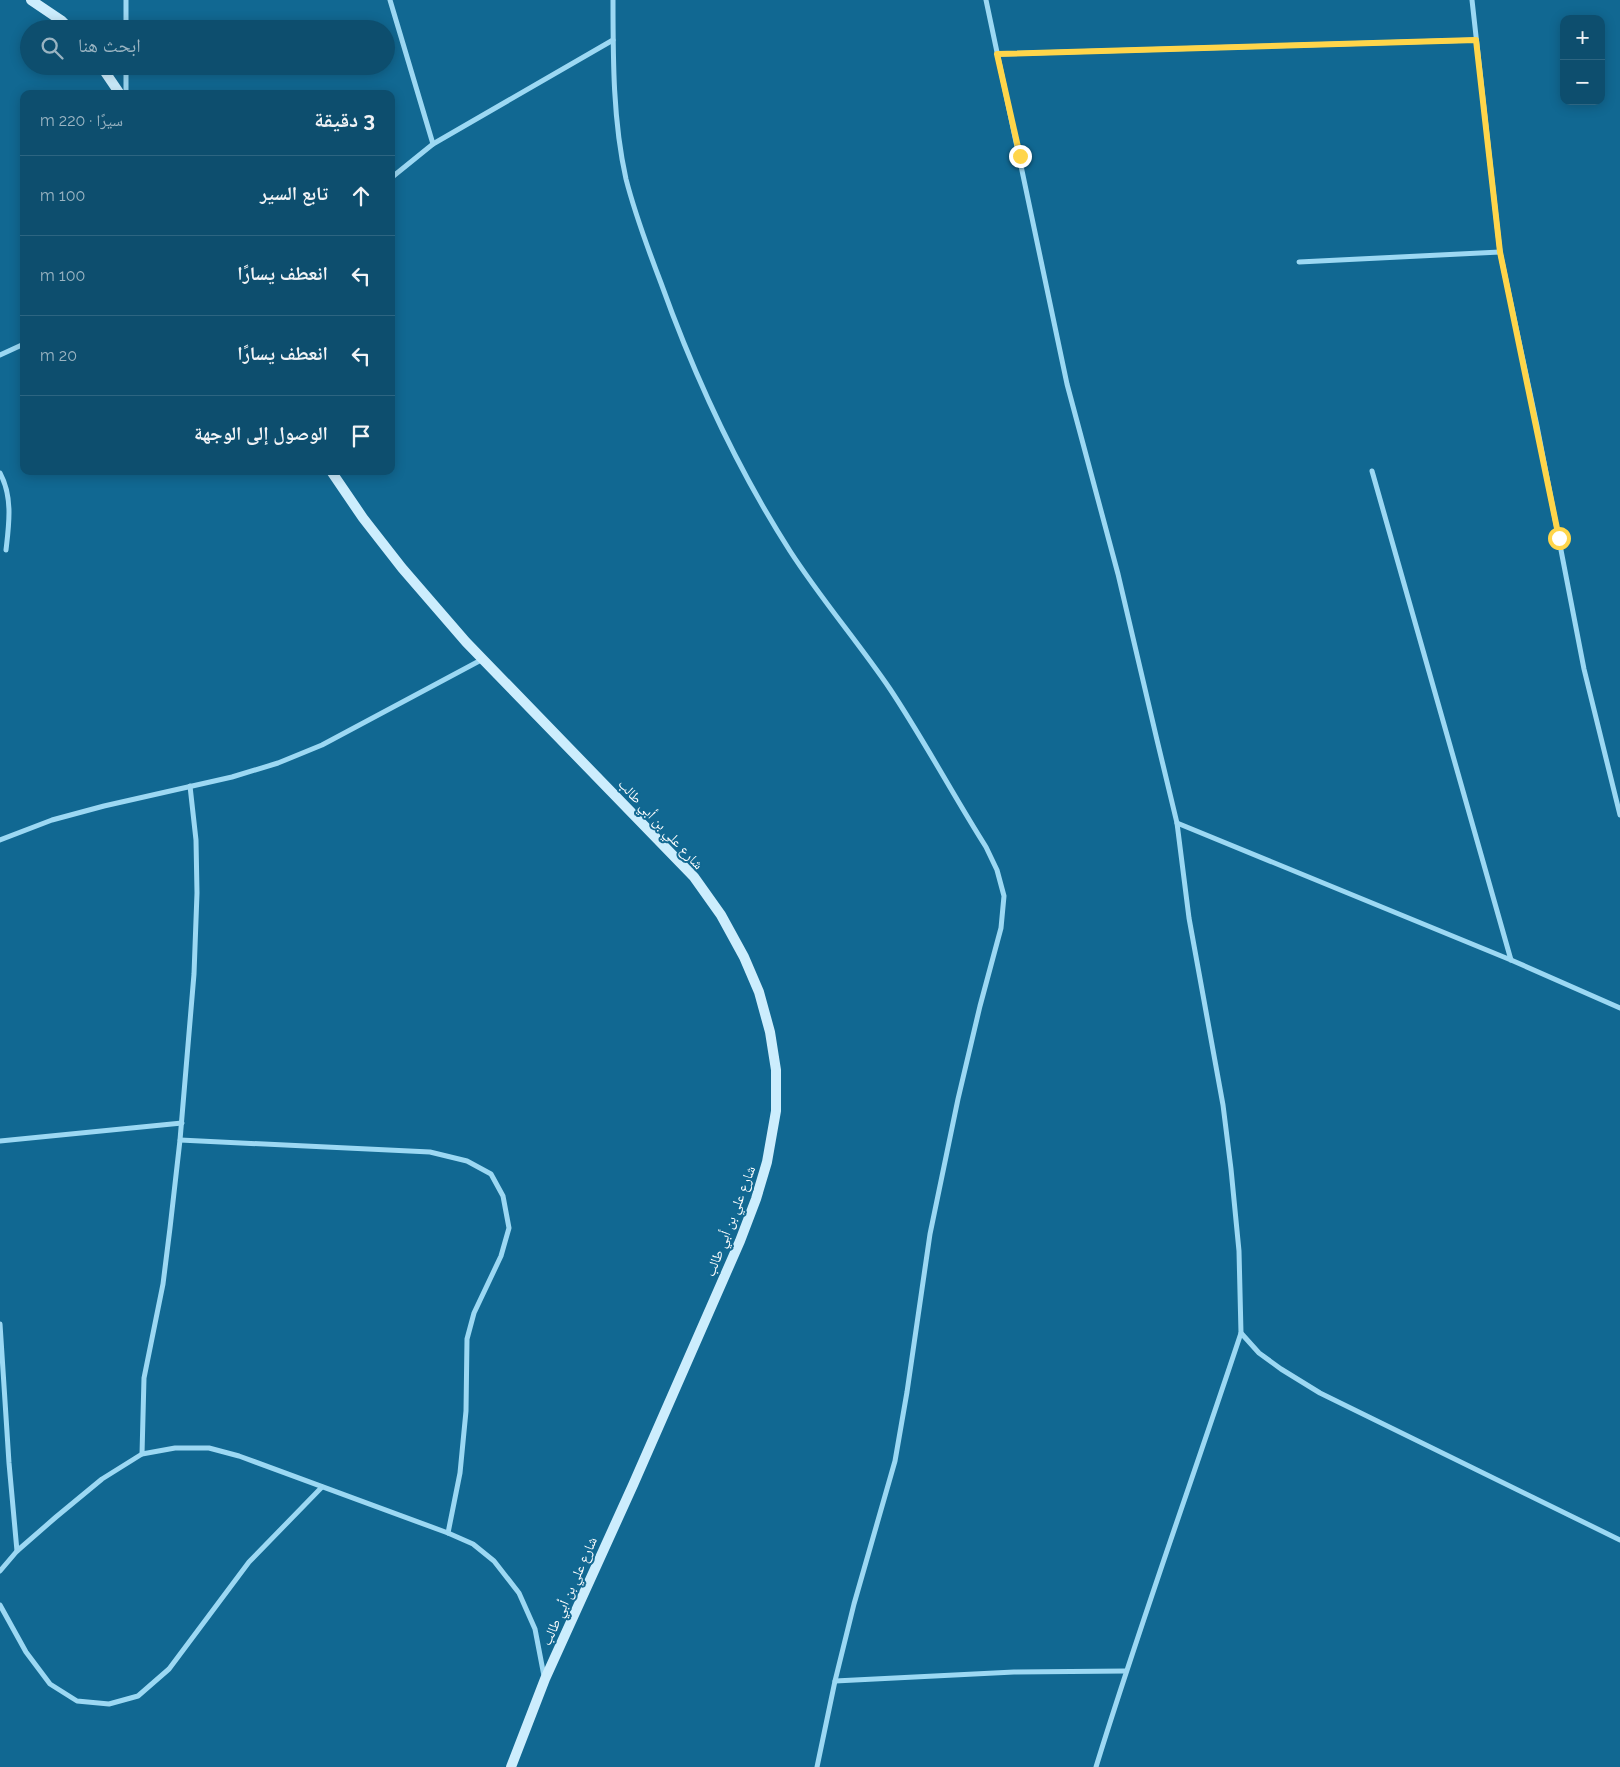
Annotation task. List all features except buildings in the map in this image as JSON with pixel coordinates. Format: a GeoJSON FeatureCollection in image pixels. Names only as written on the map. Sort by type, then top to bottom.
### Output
{"type":"FeatureCollection","features":[{"type":"Feature","properties":{"kind":"street"},"geometry":{"type":"LineString","coordinates":[[31,0],[58,20]]}},
{"type":"Feature","properties":{"kind":"street"},"geometry":{"type":"LineString","coordinates":[[126,0],[126,20]]}},
{"type":"Feature","properties":{"kind":"street"},"geometry":{"type":"LineString","coordinates":[[390,0],[433,144]]}},
{"type":"Feature","properties":{"kind":"street"},"geometry":{"type":"LineString","coordinates":[[613,0],[613,40],[618,129],[626,179],[642,231],[675,322],[721,426],[764,507],[815,588],[891,691],[986,847],[997,870],[1004,896],[1001,928],[960,1090],[930,1234],[895,1461],[878,1526],[854,1604],[817,1767]]}},
{"type":"Feature","properties":{"kind":"street"},"geometry":{"type":"LineString","coordinates":[[986,0],[1068,384],[1118,574],[1156,740],[1178,823],[1189,918],[1223,1105],[1239,1252],[1241,1333],[1194,1477],[1126,1671],[1096,1767]]}},
{"type":"Feature","properties":{"kind":"street"},"geometry":{"type":"LineString","coordinates":[[1472,0],[1500,252],[1537,426],[1584,669],[1620,815]]}},
{"type":"Feature","properties":{"kind":"street"},"geometry":{"type":"LineString","coordinates":[[395,175],[433,144],[613,40]]}},
{"type":"Feature","properties":{"kind":"street"},"geometry":{"type":"LineString","coordinates":[[997,54],[1476,40]]}},
{"type":"Feature","properties":{"kind":"street"},"geometry":{"type":"LineString","coordinates":[[107,75],[117,90]]}},
{"type":"Feature","properties":{"kind":"street"},"geometry":{"type":"LineString","coordinates":[[126,75],[126,90]]}},
{"type":"Feature","properties":{"kind":"street"},"geometry":{"type":"LineString","coordinates":[[1300,262],[1500,252]]}},
{"type":"Feature","properties":{"kind":"street"},"geometry":{"type":"LineString","coordinates":[[0,355],[20,346]]}},
{"type":"Feature","properties":{"kind":"street"},"geometry":{"type":"LineString","coordinates":[[1372,471],[1512,960]]}},
{"type":"Feature","properties":{"kind":"street"},"geometry":{"type":"LineString","coordinates":[[0,473],[9,498],[6,550]]}},
{"type":"Feature","properties":{"kind":"street","name":"شارع علي بن أبي طالب"},"geometry":{"type":"LineString","coordinates":[[334,475],[363,518],[402,568],[483,659],[694,877],[721,915],[744,957],[759,992],[770,1032],[776,1070],[776,1110],[767,1162],[756,1200],[740,1241],[633,1485],[545,1679],[511,1767]]}},
{"type":"Feature","properties":{"kind":"street"},"geometry":{"type":"LineString","coordinates":[[0,840],[52,820],[142,796],[232,777],[278,763],[322,745],[483,659]]}},
{"type":"Feature","properties":{"kind":"street"},"geometry":{"type":"LineString","coordinates":[[142,1454],[144,1378],[163,1284],[182,1123],[194,974],[197,893],[196,840],[190,786]]}},
{"type":"Feature","properties":{"kind":"street"},"geometry":{"type":"LineString","coordinates":[[1178,823],[1512,960],[1620,1008]]}},
{"type":"Feature","properties":{"kind":"street"},"geometry":{"type":"LineString","coordinates":[[0,1141],[182,1123]]}},
{"type":"Feature","properties":{"kind":"street"},"geometry":{"type":"LineString","coordinates":[[180,1140],[430,1152],[467,1161],[490,1174],[503,1196],[509,1228],[501,1256],[474,1313],[467,1339],[466,1411],[460,1474],[448,1533]]}},
{"type":"Feature","properties":{"kind":"street"},"geometry":{"type":"LineString","coordinates":[[0,1324],[17,1551]]}},
{"type":"Feature","properties":{"kind":"street"},"geometry":{"type":"LineString","coordinates":[[1241,1333],[1260,1353],[1281,1369],[1320,1393],[1620,1540]]}},
{"type":"Feature","properties":{"kind":"street"},"geometry":{"type":"LineString","coordinates":[[0,1571],[17,1551],[102,1479],[142,1454],[175,1448],[209,1448],[240,1456],[473,1544],[494,1561],[519,1593],[535,1630],[545,1679]]}},
{"type":"Feature","properties":{"kind":"street"},"geometry":{"type":"LineString","coordinates":[[0,1605],[26,1652],[50,1684],[78,1701],[109,1704],[138,1696],[169,1669],[249,1562],[322,1487]]}},
{"type":"Feature","properties":{"kind":"street"},"geometry":{"type":"LineString","coordinates":[[835,1682],[1014,1672],[1126,1671]]}},
{"type":"Feature","properties":{"kind":"route"},"geometry":{"type":"LineString","coordinates":[[1020,156],[997,54],[1476,40],[1500,252],[1559,538]]}}]}
